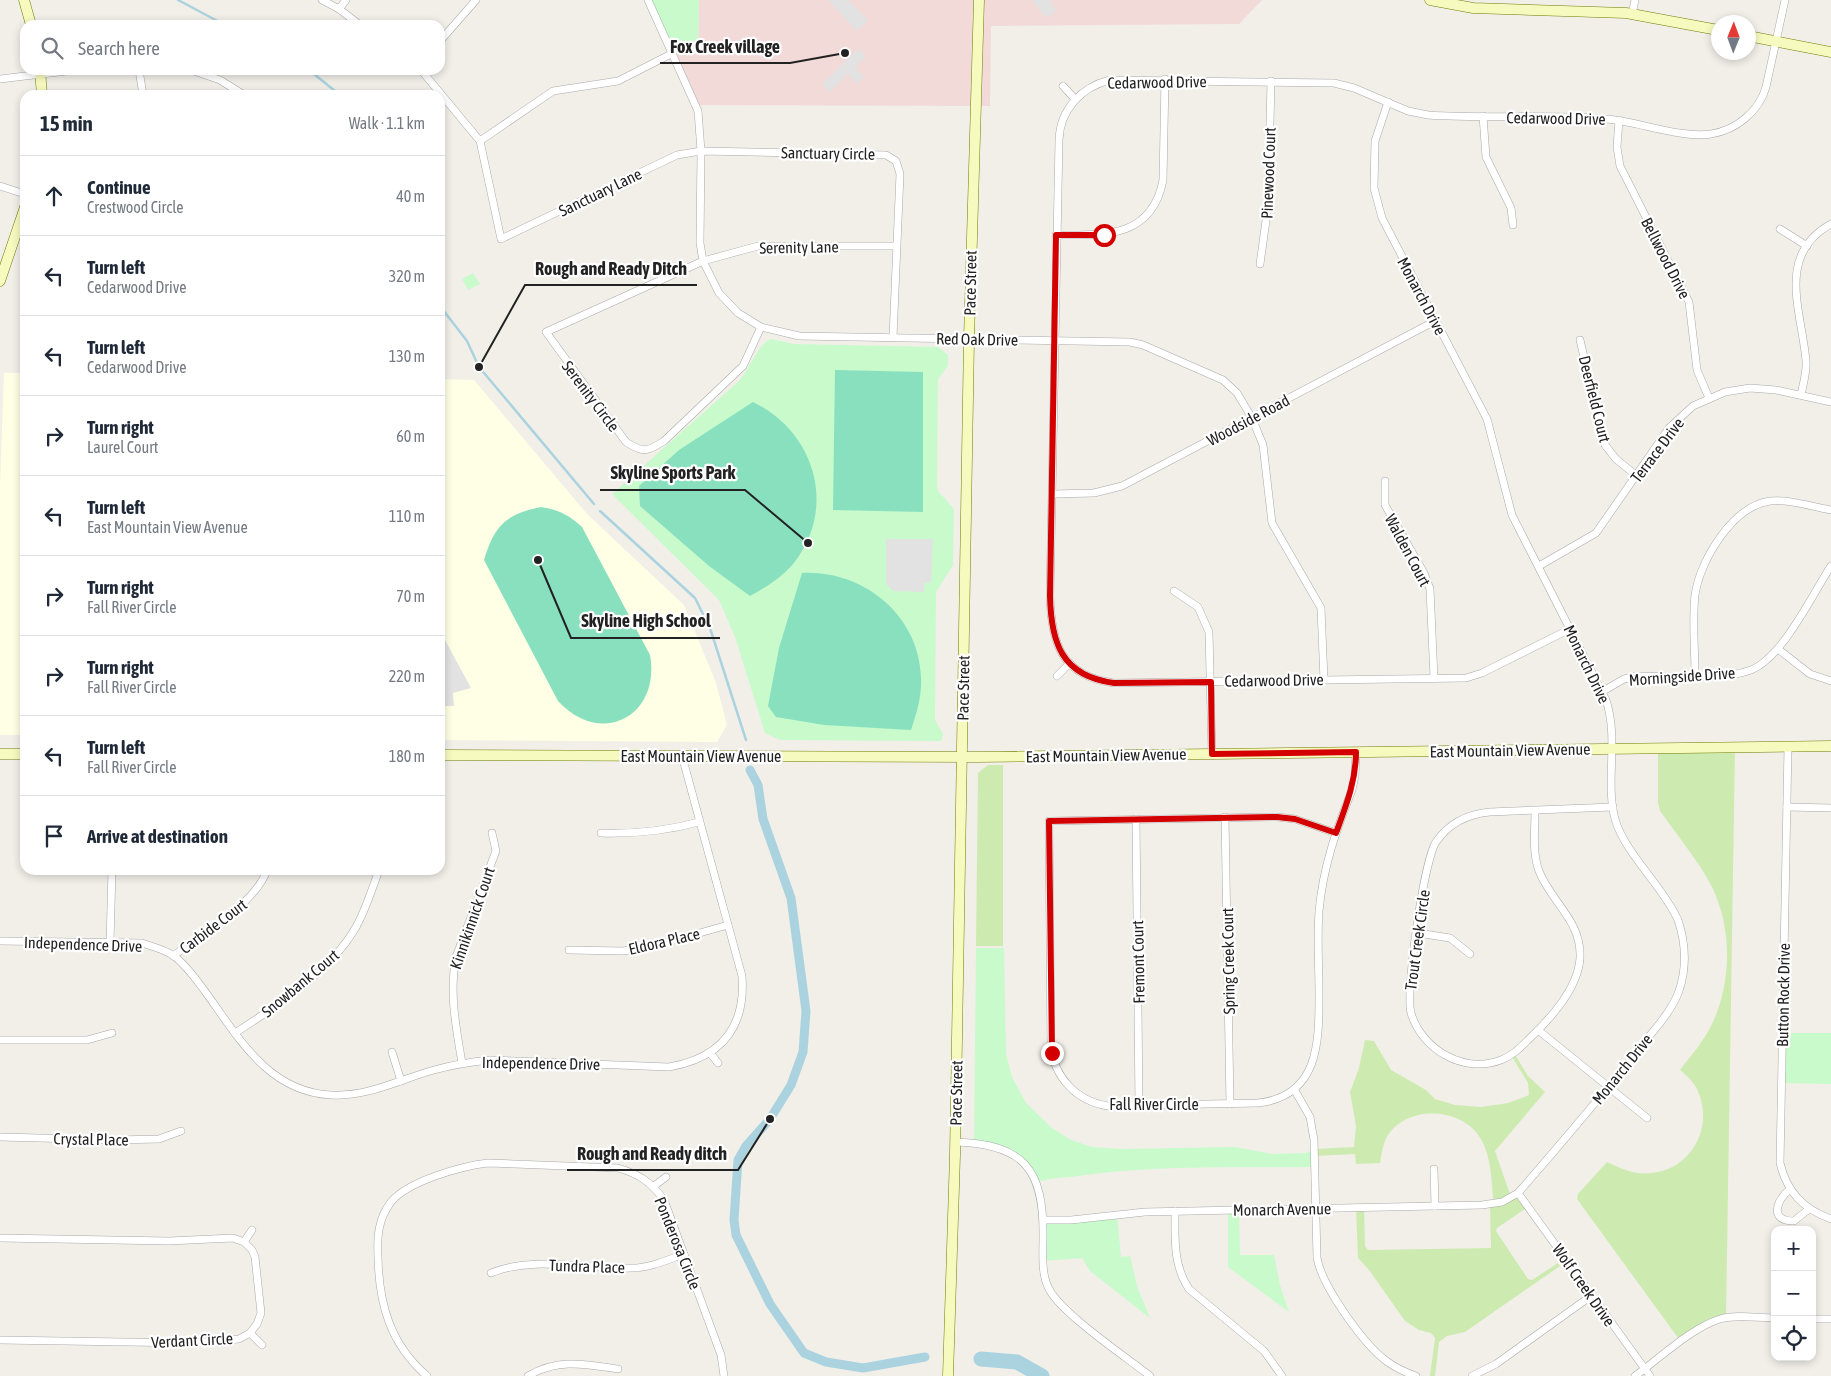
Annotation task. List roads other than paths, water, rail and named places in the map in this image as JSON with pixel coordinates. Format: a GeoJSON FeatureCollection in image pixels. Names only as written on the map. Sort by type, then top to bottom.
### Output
{"type":"FeatureCollection","features":[{"type":"Feature","properties":{"kind":"street"},"geometry":{"type":"LineString","coordinates":[[24,0],[30,20]]}},
{"type":"Feature","properties":{"kind":"street"},"geometry":{"type":"LineString","coordinates":[[322,0],[339,8],[354,20]]}},
{"type":"Feature","properties":{"kind":"street"},"geometry":{"type":"LineString","coordinates":[[339,8],[346,0]]}},
{"type":"Feature","properties":{"kind":"street"},"geometry":{"type":"LineString","coordinates":[[445,35],[476,0]]}},
{"type":"Feature","properties":{"kind":"street","name":"Red Oak Drive"},"geometry":{"type":"LineString","coordinates":[[648,0],[698,111],[700,243],[703,261],[719,294],[738,313],[761,327],[799,336],[1126,342],[1143,345],[1223,380],[1237,393],[1252,418],[1263,445],[1269,514],[1273,527],[1320,608],[1324,680]]}},
{"type":"Feature","properties":{"kind":"street","name":"Pace Street"},"geometry":{"type":"LineString","coordinates":[[948,1376],[955,1142],[969,339],[979,0]]}},
{"type":"Feature","properties":{"kind":"street"},"geometry":{"type":"LineString","coordinates":[[1430,0],[1473,8],[1632,14],[1711,29]]}},
{"type":"Feature","properties":{"kind":"street"},"geometry":{"type":"LineString","coordinates":[[1632,14],[1635,0]]}},
{"type":"Feature","properties":{"kind":"street","name":"Cedarwood Drive"},"geometry":{"type":"LineString","coordinates":[[1570,629],[1476,676],[1211,682],[1104,682],[1087,676],[1070,663],[1055,641],[1051,624],[1056,235],[1060,132],[1066,113],[1075,99],[1093,86],[1110,80],[1337,83],[1422,114],[1620,120],[1698,135],[1712,134],[1734,126],[1754,110],[1764,94],[1785,0]]}},
{"type":"Feature","properties":{"kind":"street"},"geometry":{"type":"LineString","coordinates":[[1756,37],[1831,52]]}},
{"type":"Feature","properties":{"kind":"street"},"geometry":{"type":"LineString","coordinates":[[445,100],[480,141],[553,92],[618,81],[673,53]]}},
{"type":"Feature","properties":{"kind":"street"},"geometry":{"type":"LineString","coordinates":[[0,79],[23,75]]}},
{"type":"Feature","properties":{"kind":"street"},"geometry":{"type":"LineString","coordinates":[[41,75],[42,90]]}},
{"type":"Feature","properties":{"kind":"street"},"geometry":{"type":"LineString","coordinates":[[140,75],[142,90]]}},
{"type":"Feature","properties":{"kind":"street"},"geometry":{"type":"LineString","coordinates":[[206,75],[220,80],[236,90]]}},
{"type":"Feature","properties":{"kind":"street"},"geometry":{"type":"LineString","coordinates":[[424,75],[437,90]]}},
{"type":"Feature","properties":{"kind":"street"},"geometry":{"type":"LineString","coordinates":[[1056,235],[1115,234],[1137,222],[1152,206],[1163,180],[1165,80]]}},
{"type":"Feature","properties":{"kind":"street","name":"Pinewood Court"},"geometry":{"type":"LineString","coordinates":[[1260,264],[1268,206],[1271,81]]}},
{"type":"Feature","properties":{"kind":"street"},"geometry":{"type":"LineString","coordinates":[[1063,86],[1075,99]]}},
{"type":"Feature","properties":{"kind":"street","name":"Monarch Drive"},"geometry":{"type":"LineString","coordinates":[[1388,102],[1375,138],[1374,183],[1376,201],[1386,226],[1489,424],[1512,515],[1603,691],[1611,716],[1613,807],[1616,823],[1675,914],[1682,933],[1685,957],[1681,984],[1672,1006],[1608,1088],[1518,1193]]}},
{"type":"Feature","properties":{"kind":"street"},"geometry":{"type":"LineString","coordinates":[[1483,116],[1486,157],[1511,208],[1513,225]]}},
{"type":"Feature","properties":{"kind":"street","name":"Bellwood Drive"},"geometry":{"type":"LineString","coordinates":[[1620,120],[1617,147],[1620,166],[1689,302],[1697,370],[1709,398]]}},
{"type":"Feature","properties":{"kind":"street","name":"Sanctuary Lane"},"geometry":{"type":"LineString","coordinates":[[480,141],[501,239],[677,155],[700,151]]}},
{"type":"Feature","properties":{"kind":"street","name":"Sanctuary Circle"},"geometry":{"type":"LineString","coordinates":[[700,151],[886,155],[896,161],[900,174],[893,337]]}},
{"type":"Feature","properties":{"kind":"street"},"geometry":{"type":"LineString","coordinates":[[0,186],[20,192]]}},
{"type":"Feature","properties":{"kind":"street"},"geometry":{"type":"LineString","coordinates":[[0,281],[20,222]]}},
{"type":"Feature","properties":{"kind":"street"},"geometry":{"type":"LineString","coordinates":[[1801,395],[1806,362],[1795,279],[1799,262],[1806,246],[1831,224]]}},
{"type":"Feature","properties":{"kind":"street"},"geometry":{"type":"LineString","coordinates":[[1780,229],[1806,246]]}},
{"type":"Feature","properties":{"kind":"street","name":"Serenity Lane"},"geometry":{"type":"LineString","coordinates":[[703,261],[758,246],[896,246]]}},
{"type":"Feature","properties":{"kind":"street","name":"Serenity Circle"},"geometry":{"type":"LineString","coordinates":[[703,261],[546,332],[626,442],[638,449],[650,450],[664,441],[743,366],[761,327]]}},
{"type":"Feature","properties":{"kind":"street","name":"Woodside Road"},"geometry":{"type":"LineString","coordinates":[[1053,494],[1088,494],[1116,488],[1435,321]]}},
{"type":"Feature","properties":{"kind":"street","name":"Deerfield Court"},"geometry":{"type":"LineString","coordinates":[[1580,340],[1606,445],[1616,459],[1637,476]]}},
{"type":"Feature","properties":{"kind":"street","name":"Terrace Drive"},"geometry":{"type":"LineString","coordinates":[[1539,566],[1596,533],[1676,420],[1709,398],[1725,392],[1750,388],[1776,390],[1831,402]]}},
{"type":"Feature","properties":{"kind":"street","name":"Walden Court"},"geometry":{"type":"LineString","coordinates":[[1385,481],[1385,505],[1424,573],[1430,589],[1434,678]]}},
{"type":"Feature","properties":{"kind":"street"},"geometry":{"type":"LineString","coordinates":[[1695,675],[1697,587],[1706,562],[1732,522],[1750,508],[1770,502],[1788,502],[1831,510]]}},
{"type":"Feature","properties":{"kind":"street","name":"Morningside Drive"},"geometry":{"type":"LineString","coordinates":[[1603,691],[1624,679],[1637,676],[1744,672],[1758,666],[1778,649],[1831,566]]}},
{"type":"Feature","properties":{"kind":"street"},"geometry":{"type":"LineString","coordinates":[[1174,591],[1195,604],[1206,622],[1209,635],[1212,754]]}},
{"type":"Feature","properties":{"kind":"street"},"geometry":{"type":"LineString","coordinates":[[1778,649],[1810,674],[1831,680]]}},
{"type":"Feature","properties":{"kind":"street"},"geometry":{"type":"LineString","coordinates":[[1057,676],[1070,663]]}},
{"type":"Feature","properties":{"kind":"street","name":"East Mountain View Avenue"},"geometry":{"type":"LineString","coordinates":[[445,755],[962,757],[1831,746]]}},
{"type":"Feature","properties":{"kind":"street","name":"Button Rock Drive"},"geometry":{"type":"LineString","coordinates":[[1788,747],[1780,1155],[1782,1170],[1790,1189],[1797,1199],[1808,1209],[1831,1219]]}},
{"type":"Feature","properties":{"kind":"street","name":"Fall River Circle"},"geometry":{"type":"LineString","coordinates":[[1336,833],[1287,818],[1049,821],[1051,1046],[1053,1060],[1058,1073],[1072,1089],[1093,1102],[1108,1106],[1268,1102],[1282,1097],[1294,1089],[1308,1074],[1318,1045],[1319,911],[1328,854],[1336,833],[1354,782],[1356,752]]}},
{"type":"Feature","properties":{"kind":"street"},"geometry":{"type":"LineString","coordinates":[[0,754],[20,754]]}},
{"type":"Feature","properties":{"kind":"street","name":"Independence Drive"},"geometry":{"type":"LineString","coordinates":[[0,942],[142,943],[161,949],[174,956],[186,967],[252,1056],[269,1072],[289,1084],[328,1095],[352,1095],[369,1092],[462,1063],[506,1060],[670,1068],[688,1064],[711,1054],[726,1038],[736,1022],[742,1004],[742,976],[682,756]]}},
{"type":"Feature","properties":{"kind":"street","name":"Trout Creek Circle"},"geometry":{"type":"LineString","coordinates":[[1535,811],[1535,853],[1538,866],[1544,881],[1573,923],[1580,948],[1578,968],[1570,988],[1538,1030],[1514,1053],[1501,1060],[1487,1063],[1454,1059],[1433,1047],[1419,1030],[1409,1003],[1410,982],[1428,862],[1433,847],[1442,835],[1459,821],[1476,814],[1613,807]]}},
{"type":"Feature","properties":{"kind":"street"},"geometry":{"type":"LineString","coordinates":[[1787,807],[1831,808]]}},
{"type":"Feature","properties":{"kind":"street","name":"Spring Creek Court"},"geometry":{"type":"LineString","coordinates":[[1225,818],[1230,1104]]}},
{"type":"Feature","properties":{"kind":"street","name":"Fremont Court"},"geometry":{"type":"LineString","coordinates":[[1136,819],[1139,1106]]}},
{"type":"Feature","properties":{"kind":"street"},"geometry":{"type":"LineString","coordinates":[[601,832],[639,834],[670,830],[700,822]]}},
{"type":"Feature","properties":{"kind":"street","name":"Kinnikinnick Court"},"geometry":{"type":"LineString","coordinates":[[462,1063],[452,996],[452,976],[456,957],[496,851],[492,833]]}},
{"type":"Feature","properties":{"kind":"street"},"geometry":{"type":"LineString","coordinates":[[110,942],[112,875]]}},
{"type":"Feature","properties":{"kind":"street","name":"Carbide Court"},"geometry":{"type":"LineString","coordinates":[[174,956],[249,899],[259,887],[265,875]]}},
{"type":"Feature","properties":{"kind":"street","name":"Snowbank Court"},"geometry":{"type":"LineString","coordinates":[[235,1032],[325,966],[342,948],[364,911],[377,875]]}},
{"type":"Feature","properties":{"kind":"street","name":"Eldora Place"},"geometry":{"type":"LineString","coordinates":[[569,950],[623,951],[650,947],[728,925]]}},
{"type":"Feature","properties":{"kind":"street"},"geometry":{"type":"LineString","coordinates":[[1418,933],[1450,938],[1470,954]]}},
{"type":"Feature","properties":{"kind":"street"},"geometry":{"type":"LineString","coordinates":[[1538,1030],[1647,1118]]}},
{"type":"Feature","properties":{"kind":"street"},"geometry":{"type":"LineString","coordinates":[[0,1040],[87,1040],[112,1033]]}},
{"type":"Feature","properties":{"kind":"street"},"geometry":{"type":"LineString","coordinates":[[392,1052],[401,1081]]}},
{"type":"Feature","properties":{"kind":"street"},"geometry":{"type":"LineString","coordinates":[[711,1054],[718,1063]]}},
{"type":"Feature","properties":{"kind":"street"},"geometry":{"type":"LineString","coordinates":[[1294,1089],[1305,1106],[1312,1124],[1317,1258],[1326,1284],[1372,1349],[1392,1365],[1416,1376]]}},
{"type":"Feature","properties":{"kind":"street","name":"Crystal Place"},"geometry":{"type":"LineString","coordinates":[[0,1137],[116,1140],[159,1139],[181,1131]]}},
{"type":"Feature","properties":{"kind":"street"},"geometry":{"type":"LineString","coordinates":[[955,1142],[988,1144],[1000,1147],[1017,1157],[1029,1170],[1038,1186],[1043,1202],[1044,1270],[1048,1287],[1053,1296],[1062,1306],[1150,1376]]}},
{"type":"Feature","properties":{"kind":"street","name":"Ponderosa Circle"},"geometry":{"type":"LineString","coordinates":[[427,1376],[402,1348],[392,1331],[385,1313],[379,1287],[377,1233],[382,1216],[391,1202],[403,1190],[471,1165],[488,1163],[618,1168],[634,1172],[654,1186],[664,1200],[684,1254],[721,1355],[724,1376]]}},
{"type":"Feature","properties":{"kind":"street"},"geometry":{"type":"LineString","coordinates":[[1434,1169],[1435,1206]]}},
{"type":"Feature","properties":{"kind":"street"},"geometry":{"type":"LineString","coordinates":[[654,1186],[666,1177]]}},
{"type":"Feature","properties":{"kind":"street"},"geometry":{"type":"LineString","coordinates":[[1790,1189],[1778,1201],[1777,1208],[1780,1216],[1786,1220],[1794,1221],[1808,1209]]}},
{"type":"Feature","properties":{"kind":"street","name":"Monarch Avenue"},"geometry":{"type":"LineString","coordinates":[[1044,1220],[1071,1220],[1144,1212],[1494,1204],[1518,1193]]}},
{"type":"Feature","properties":{"kind":"street","name":"Wolf Creek Drive"},"geometry":{"type":"LineString","coordinates":[[1518,1193],[1650,1376]]}},
{"type":"Feature","properties":{"kind":"street"},"geometry":{"type":"LineString","coordinates":[[1175,1212],[1176,1260],[1181,1276],[1189,1289],[1197,1298],[1264,1351],[1282,1376]]}},
{"type":"Feature","properties":{"kind":"street"},"geometry":{"type":"LineString","coordinates":[[0,1238],[169,1241],[233,1238],[244,1242],[252,1230]]}},
{"type":"Feature","properties":{"kind":"street","name":"Verdant Circle"},"geometry":{"type":"LineString","coordinates":[[0,1340],[190,1343],[233,1340],[250,1333],[257,1324],[261,1313],[255,1257],[252,1250],[244,1242]]}},
{"type":"Feature","properties":{"kind":"street","name":"Tundra Place"},"geometry":{"type":"LineString","coordinates":[[491,1273],[522,1264],[633,1268],[652,1265],[684,1254]]}},
{"type":"Feature","properties":{"kind":"street"},"geometry":{"type":"LineString","coordinates":[[1472,1376],[1496,1364],[1591,1296]]}},
{"type":"Feature","properties":{"kind":"street"},"geometry":{"type":"LineString","coordinates":[[1635,1376],[1713,1322],[1737,1317],[1771,1318]]}},
{"type":"Feature","properties":{"kind":"street"},"geometry":{"type":"LineString","coordinates":[[1816,1319],[1831,1319]]}},
{"type":"Feature","properties":{"kind":"street"},"geometry":{"type":"LineString","coordinates":[[250,1333],[262,1345]]}},
{"type":"Feature","properties":{"kind":"street"},"geometry":{"type":"LineString","coordinates":[[528,1376],[556,1364],[573,1362],[618,1369]]}},
{"type":"Feature","properties":{"kind":"waterway"},"geometry":{"type":"LineString","coordinates":[[178,0],[216,20]]}},
{"type":"Feature","properties":{"kind":"waterway"},"geometry":{"type":"LineString","coordinates":[[315,75],[334,90]]}},
{"type":"Feature","properties":{"kind":"waterway"},"geometry":{"type":"LineString","coordinates":[[445,312],[467,341],[479,367],[594,504]]}},
{"type":"Feature","properties":{"kind":"waterway"},"geometry":{"type":"LineString","coordinates":[[600,511],[695,598],[710,628],[746,740]]}},
{"type":"Feature","properties":{"kind":"waterway"},"geometry":{"type":"LineString","coordinates":[[750,770],[758,785],[763,819],[791,898],[806,1011],[803,1052],[791,1085],[770,1119],[746,1146],[738,1160],[734,1220],[736,1235],[770,1304],[804,1353],[826,1362],[863,1368],[925,1357]]}},
{"type":"Feature","properties":{"kind":"waterway"},"geometry":{"type":"LineString","coordinates":[[981,1359],[1017,1362],[1042,1376]]}},
{"type":"Feature","properties":{"kind":"place","name":"Fox Creek village"},"geometry":{"type":"Point","coordinates":[845,53]}},
{"type":"Feature","properties":{"kind":"place","name":"Rough and Ready Ditch"},"geometry":{"type":"Point","coordinates":[479,367]}},
{"type":"Feature","properties":{"kind":"place","name":"Skyline Sports Park"},"geometry":{"type":"Point","coordinates":[808,543]}},
{"type":"Feature","properties":{"kind":"place","name":"Skyline High School"},"geometry":{"type":"Point","coordinates":[538,560]}},
{"type":"Feature","properties":{"kind":"place","name":"Rough and Ready ditch"},"geometry":{"type":"Point","coordinates":[770,1119]}}]}
